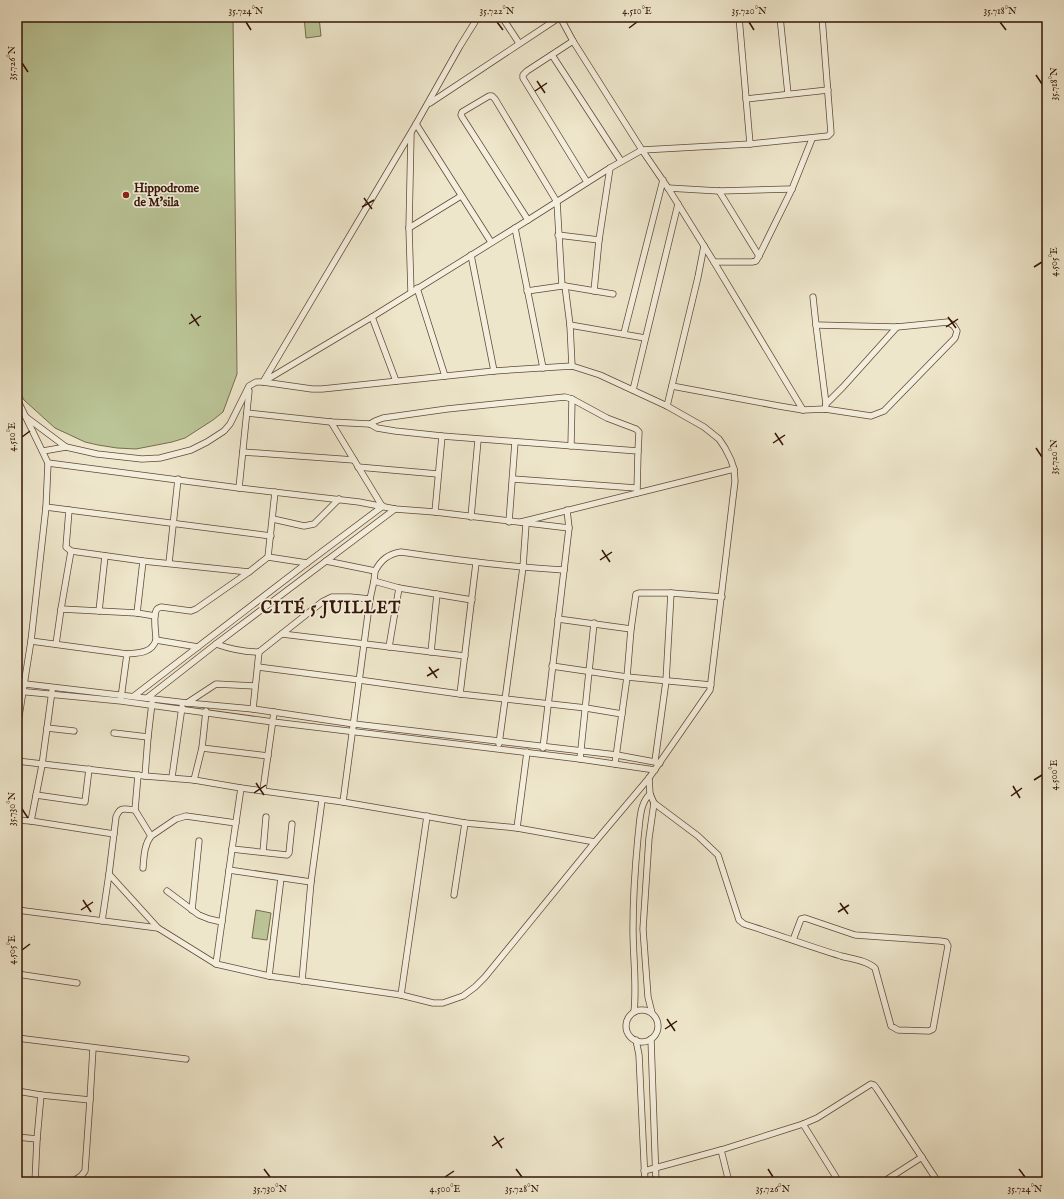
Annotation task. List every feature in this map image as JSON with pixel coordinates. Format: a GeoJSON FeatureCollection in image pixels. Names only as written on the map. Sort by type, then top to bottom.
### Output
{"type":"FeatureCollection","features":[{"type":"Feature","properties":{"kind":"street"},"geometry":{"type":"LineString","coordinates":[[262,382],[411,134],[460,46],[478,17]]}},
{"type":"Feature","properties":{"kind":"street"},"geometry":{"type":"LineString","coordinates":[[502,17],[519,43]]}},
{"type":"Feature","properties":{"kind":"street"},"geometry":{"type":"LineString","coordinates":[[428,104],[560,17],[573,41],[642,150],[663,180],[804,410]]}},
{"type":"Feature","properties":{"kind":"street"},"geometry":{"type":"LineString","coordinates":[[739,17],[750,144]]}},
{"type":"Feature","properties":{"kind":"street"},"geometry":{"type":"LineString","coordinates":[[780,17],[788,94]]}},
{"type":"Feature","properties":{"kind":"street"},"geometry":{"type":"LineString","coordinates":[[262,382],[372,317],[587,182],[642,150],[750,144],[812,139],[828,136],[831,133],[822,17]]}},
{"type":"Feature","properties":{"kind":"street"},"geometry":{"type":"LineString","coordinates":[[573,41],[527,71],[523,75],[523,78],[587,182]]}},
{"type":"Feature","properties":{"kind":"street"},"geometry":{"type":"LineString","coordinates":[[552,55],[621,161]]}},
{"type":"Feature","properties":{"kind":"street"},"geometry":{"type":"LineString","coordinates":[[746,99],[828,90]]}},
{"type":"Feature","properties":{"kind":"street"},"geometry":{"type":"LineString","coordinates":[[528,220],[461,115],[462,112],[489,96],[493,96],[557,202],[558,235],[570,325],[572,366]]}},
{"type":"Feature","properties":{"kind":"street"},"geometry":{"type":"LineString","coordinates":[[416,124],[491,242]]}},
{"type":"Feature","properties":{"kind":"street"},"geometry":{"type":"LineString","coordinates":[[411,134],[409,228],[411,292]]}},
{"type":"Feature","properties":{"kind":"street"},"geometry":{"type":"LineString","coordinates":[[714,262],[752,262],[756,260],[792,189],[812,139]]}},
{"type":"Feature","properties":{"kind":"street"},"geometry":{"type":"LineString","coordinates":[[594,290],[599,240],[610,168]]}},
{"type":"Feature","properties":{"kind":"street"},"geometry":{"type":"LineString","coordinates":[[624,333],[663,180]]}},
{"type":"Feature","properties":{"kind":"street"},"geometry":{"type":"LineString","coordinates":[[668,188],[720,191],[792,189]]}},
{"type":"Feature","properties":{"kind":"street"},"geometry":{"type":"LineString","coordinates":[[720,191],[759,256]]}},
{"type":"Feature","properties":{"kind":"street"},"geometry":{"type":"LineString","coordinates":[[409,228],[461,196]]}},
{"type":"Feature","properties":{"kind":"street"},"geometry":{"type":"LineString","coordinates":[[632,390],[678,204]]}},
{"type":"Feature","properties":{"kind":"street"},"geometry":{"type":"LineString","coordinates":[[514,228],[543,368]]}},
{"type":"Feature","properties":{"kind":"street"},"geometry":{"type":"LineString","coordinates":[[558,235],[599,240]]}},
{"type":"Feature","properties":{"kind":"street"},"geometry":{"type":"LineString","coordinates":[[667,406],[704,246]]}},
{"type":"Feature","properties":{"kind":"street"},"geometry":{"type":"LineString","coordinates":[[471,255],[494,372]]}},
{"type":"Feature","properties":{"kind":"street"},"geometry":{"type":"LineString","coordinates":[[527,291],[564,286],[613,294]]}},
{"type":"Feature","properties":{"kind":"street"},"geometry":{"type":"LineString","coordinates":[[417,288],[445,376]]}},
{"type":"Feature","properties":{"kind":"street"},"geometry":{"type":"LineString","coordinates":[[813,297],[825,406]]}},
{"type":"Feature","properties":{"kind":"street"},"geometry":{"type":"LineString","coordinates":[[372,317],[396,382]]}},
{"type":"Feature","properties":{"kind":"street"},"geometry":{"type":"LineString","coordinates":[[672,386],[804,410],[825,406],[871,416],[884,411],[955,338],[957,331],[954,326],[948,322],[897,327],[816,325]]}},
{"type":"Feature","properties":{"kind":"street"},"geometry":{"type":"LineString","coordinates":[[570,325],[624,333],[645,338]]}},
{"type":"Feature","properties":{"kind":"street"},"geometry":{"type":"LineString","coordinates":[[825,406],[897,327]]}},
{"type":"Feature","properties":{"kind":"street"},"geometry":{"type":"LineString","coordinates":[[43,451],[66,447],[97,454],[142,459],[160,458],[191,450],[224,431],[230,424],[249,386],[256,382],[322,389],[445,376],[572,366],[600,375],[667,406],[704,427],[719,439],[731,460],[734,469],[735,481],[712,685],[708,694],[657,762]]}},
{"type":"Feature","properties":{"kind":"street"},"geometry":{"type":"LineString","coordinates":[[240,488],[249,386]]}},
{"type":"Feature","properties":{"kind":"street"},"geometry":{"type":"LineString","coordinates":[[370,424],[383,418],[447,409],[558,397],[572,399],[608,418],[638,430],[636,491]]}},
{"type":"Feature","properties":{"kind":"street"},"geometry":{"type":"LineString","coordinates":[[17,399],[48,463],[46,507],[30,641],[24,683],[20,691],[17,729]]}},
{"type":"Feature","properties":{"kind":"street"},"geometry":{"type":"LineString","coordinates":[[571,446],[572,399]]}},
{"type":"Feature","properties":{"kind":"street"},"geometry":{"type":"LineString","coordinates":[[247,413],[331,422],[370,424],[377,428],[395,431],[478,440],[638,451]]}},
{"type":"Feature","properties":{"kind":"street"},"geometry":{"type":"LineString","coordinates":[[26,417],[66,447]]}},
{"type":"Feature","properties":{"kind":"street"},"geometry":{"type":"LineString","coordinates":[[331,422],[382,506]]}},
{"type":"Feature","properties":{"kind":"street"},"geometry":{"type":"LineString","coordinates":[[434,512],[442,436]]}},
{"type":"Feature","properties":{"kind":"street"},"geometry":{"type":"LineString","coordinates":[[471,516],[478,440]]}},
{"type":"Feature","properties":{"kind":"street"},"geometry":{"type":"LineString","coordinates":[[509,522],[516,442]]}},
{"type":"Feature","properties":{"kind":"street"},"geometry":{"type":"LineString","coordinates":[[243,452],[354,460]]}},
{"type":"Feature","properties":{"kind":"street"},"geometry":{"type":"LineString","coordinates":[[48,463],[240,488],[339,499],[395,509],[471,516],[509,522],[519,522],[636,491],[734,469]]}},
{"type":"Feature","properties":{"kind":"street"},"geometry":{"type":"LineString","coordinates":[[358,467],[438,474]]}},
{"type":"Feature","properties":{"kind":"street"},"geometry":{"type":"LineString","coordinates":[[169,563],[178,479]]}},
{"type":"Feature","properties":{"kind":"street"},"geometry":{"type":"LineString","coordinates":[[513,479],[636,491]]}},
{"type":"Feature","properties":{"kind":"street"},"geometry":{"type":"LineString","coordinates":[[30,641],[128,654],[142,653],[152,648],[156,640],[155,616],[158,608],[161,607],[191,611],[196,609],[268,557],[275,492]]}},
{"type":"Feature","properties":{"kind":"street"},"geometry":{"type":"LineString","coordinates":[[273,519],[309,526],[314,524],[339,499]]}},
{"type":"Feature","properties":{"kind":"street"},"geometry":{"type":"LineString","coordinates":[[134,696],[382,506]]}},
{"type":"Feature","properties":{"kind":"street"},"geometry":{"type":"LineString","coordinates":[[46,507],[271,536]]}},
{"type":"Feature","properties":{"kind":"street"},"geometry":{"type":"LineString","coordinates":[[145,776],[151,701],[210,648],[395,509]]}},
{"type":"Feature","properties":{"kind":"street"},"geometry":{"type":"LineString","coordinates":[[69,510],[66,546],[71,551],[143,561],[249,572]]}},
{"type":"Feature","properties":{"kind":"street"},"geometry":{"type":"LineString","coordinates":[[542,754],[569,528],[567,510]]}},
{"type":"Feature","properties":{"kind":"street"},"geometry":{"type":"LineString","coordinates":[[519,522],[569,528]]}},
{"type":"Feature","properties":{"kind":"street"},"geometry":{"type":"LineString","coordinates":[[499,749],[523,567],[526,524]]}},
{"type":"Feature","properties":{"kind":"street"},"geometry":{"type":"LineString","coordinates":[[56,644],[71,551]]}},
{"type":"Feature","properties":{"kind":"street"},"geometry":{"type":"LineString","coordinates":[[343,802],[370,599],[375,571],[380,562],[392,554],[401,552],[476,563],[564,570]]}},
{"type":"Feature","properties":{"kind":"street"},"geometry":{"type":"LineString","coordinates":[[100,611],[105,556]]}},
{"type":"Feature","properties":{"kind":"street"},"geometry":{"type":"LineString","coordinates":[[268,557],[306,563]]}},
{"type":"Feature","properties":{"kind":"street"},"geometry":{"type":"LineString","coordinates":[[315,557],[324,563],[375,571]]}},
{"type":"Feature","properties":{"kind":"street"},"geometry":{"type":"LineString","coordinates":[[137,613],[143,561]]}},
{"type":"Feature","properties":{"kind":"street"},"geometry":{"type":"LineString","coordinates":[[460,694],[476,563]]}},
{"type":"Feature","properties":{"kind":"street"},"geometry":{"type":"LineString","coordinates":[[374,581],[399,588],[472,600]]}},
{"type":"Feature","properties":{"kind":"street"},"geometry":{"type":"LineString","coordinates":[[389,647],[399,588]]}},
{"type":"Feature","properties":{"kind":"street"},"geometry":{"type":"LineString","coordinates":[[616,764],[627,677],[631,629],[637,594],[671,593],[722,597]]}},
{"type":"Feature","properties":{"kind":"street"},"geometry":{"type":"LineString","coordinates":[[109,874],[158,928],[216,964],[269,976],[401,995],[433,1003],[443,1003],[463,996],[475,987],[655,770],[666,681],[671,593]]}},
{"type":"Feature","properties":{"kind":"street"},"geometry":{"type":"LineString","coordinates":[[431,652],[437,594]]}},
{"type":"Feature","properties":{"kind":"street"},"geometry":{"type":"LineString","coordinates":[[216,644],[233,650],[258,652],[322,602],[332,597],[370,599]]}},
{"type":"Feature","properties":{"kind":"street"},"geometry":{"type":"LineString","coordinates":[[61,609],[137,613],[155,616]]}},
{"type":"Feature","properties":{"kind":"street"},"geometry":{"type":"LineString","coordinates":[[558,619],[631,629]]}},
{"type":"Feature","properties":{"kind":"street"},"geometry":{"type":"LineString","coordinates":[[580,759],[594,623]]}},
{"type":"Feature","properties":{"kind":"street"},"geometry":{"type":"LineString","coordinates":[[282,634],[465,656]]}},
{"type":"Feature","properties":{"kind":"street"},"geometry":{"type":"LineString","coordinates":[[156,640],[198,647]]}},
{"type":"Feature","properties":{"kind":"street"},"geometry":{"type":"LineString","coordinates":[[206,642],[210,648]]}},
{"type":"Feature","properties":{"kind":"street"},"geometry":{"type":"LineString","coordinates":[[253,709],[258,667],[258,652]]}},
{"type":"Feature","properties":{"kind":"street"},"geometry":{"type":"LineString","coordinates":[[121,701],[128,654]]}},
{"type":"Feature","properties":{"kind":"street"},"geometry":{"type":"LineString","coordinates":[[552,666],[627,677],[712,685]]}},
{"type":"Feature","properties":{"kind":"street"},"geometry":{"type":"LineString","coordinates":[[258,667],[460,694],[586,708],[622,714]]}},
{"type":"Feature","properties":{"kind":"street"},"geometry":{"type":"LineString","coordinates":[[17,682],[134,696],[182,710],[527,752],[655,770]]}},
{"type":"Feature","properties":{"kind":"street"},"geometry":{"type":"LineString","coordinates":[[172,777],[182,710],[185,703],[216,684],[255,686]]}},
{"type":"Feature","properties":{"kind":"street"},"geometry":{"type":"LineString","coordinates":[[31,821],[42,765],[53,687]]}},
{"type":"Feature","properties":{"kind":"street"},"geometry":{"type":"LineString","coordinates":[[20,691],[121,701],[185,703],[253,709],[354,724],[617,755],[657,762]]}},
{"type":"Feature","properties":{"kind":"street"},"geometry":{"type":"LineString","coordinates":[[194,780],[202,748],[207,705]]}},
{"type":"Feature","properties":{"kind":"street"},"geometry":{"type":"LineString","coordinates":[[263,790],[274,712]]}},
{"type":"Feature","properties":{"kind":"street"},"geometry":{"type":"LineString","coordinates":[[47,728],[74,731]]}},
{"type":"Feature","properties":{"kind":"street"},"geometry":{"type":"LineString","coordinates":[[114,732],[148,737]]}},
{"type":"Feature","properties":{"kind":"street"},"geometry":{"type":"LineString","coordinates":[[433,741],[434,734]]}},
{"type":"Feature","properties":{"kind":"street"},"geometry":{"type":"LineString","coordinates":[[202,748],[268,756]]}},
{"type":"Feature","properties":{"kind":"street"},"geometry":{"type":"LineString","coordinates":[[517,828],[527,752]]}},
{"type":"Feature","properties":{"kind":"street"},"geometry":{"type":"LineString","coordinates":[[17,761],[42,765],[194,780],[343,802],[465,823],[517,828],[595,842]]}},
{"type":"Feature","properties":{"kind":"street"},"geometry":{"type":"LineString","coordinates":[[36,795],[85,802],[89,769]]}},
{"type":"Feature","properties":{"kind":"street"},"geometry":{"type":"LineString","coordinates":[[138,775],[134,810],[151,836]]}},
{"type":"Feature","properties":{"kind":"street"},"geometry":{"type":"LineString","coordinates":[[649,778],[650,794],[654,802],[698,836],[718,855],[738,920],[744,924],[793,940],[842,956],[869,964],[873,966],[875,968],[891,1026],[898,1030],[929,1031],[933,1029],[948,946],[946,942],[855,935],[805,918],[801,919],[793,940]]}},
{"type":"Feature","properties":{"kind":"street"},"geometry":{"type":"LineString","coordinates":[[216,964],[241,788]]}},
{"type":"Feature","properties":{"kind":"street"},"geometry":{"type":"LineString","coordinates":[[634,1012],[633,929],[635,864],[640,817],[644,799],[650,794]]}},
{"type":"Feature","properties":{"kind":"street"},"geometry":{"type":"LineString","coordinates":[[302,981],[311,882],[322,800]]}},
{"type":"Feature","properties":{"kind":"street"},"geometry":{"type":"LineString","coordinates":[[652,1013],[641,1010],[634,1012],[629,1018],[627,1025],[628,1032],[633,1038],[644,1041],[651,1039],[656,1033],[658,1026],[652,1013],[648,997],[643,929],[649,838],[654,802]]}},
{"type":"Feature","properties":{"kind":"street"},"geometry":{"type":"LineString","coordinates":[[102,921],[116,817],[118,812],[123,809],[134,810]]}},
{"type":"Feature","properties":{"kind":"street"},"geometry":{"type":"LineString","coordinates":[[143,868],[146,845],[151,836],[176,819],[186,816],[236,823]]}},
{"type":"Feature","properties":{"kind":"street"},"geometry":{"type":"LineString","coordinates":[[401,995],[428,816]]}},
{"type":"Feature","properties":{"kind":"street"},"geometry":{"type":"LineString","coordinates":[[263,852],[266,817]]}},
{"type":"Feature","properties":{"kind":"street"},"geometry":{"type":"LineString","coordinates":[[17,820],[114,834]]}},
{"type":"Feature","properties":{"kind":"street"},"geometry":{"type":"LineString","coordinates":[[454,895],[465,823]]}},
{"type":"Feature","properties":{"kind":"street"},"geometry":{"type":"LineString","coordinates":[[232,848],[288,855],[292,824]]}},
{"type":"Feature","properties":{"kind":"street"},"geometry":{"type":"LineString","coordinates":[[192,910],[199,841]]}},
{"type":"Feature","properties":{"kind":"street"},"geometry":{"type":"LineString","coordinates":[[229,870],[311,882]]}},
{"type":"Feature","properties":{"kind":"street"},"geometry":{"type":"LineString","coordinates":[[269,976],[281,878]]}},
{"type":"Feature","properties":{"kind":"street"},"geometry":{"type":"LineString","coordinates":[[167,891],[192,910],[209,919],[222,922]]}},
{"type":"Feature","properties":{"kind":"street"},"geometry":{"type":"LineString","coordinates":[[17,910],[158,928]]}},
{"type":"Feature","properties":{"kind":"street"},"geometry":{"type":"LineString","coordinates":[[17,974],[77,983]]}},
{"type":"Feature","properties":{"kind":"street"},"geometry":{"type":"LineString","coordinates":[[17,1038],[186,1059]]}},
{"type":"Feature","properties":{"kind":"street"},"geometry":{"type":"LineString","coordinates":[[651,1039],[656,1182]]}},
{"type":"Feature","properties":{"kind":"street"},"geometry":{"type":"LineString","coordinates":[[636,1040],[639,1054],[645,1182]]}},
{"type":"Feature","properties":{"kind":"street"},"geometry":{"type":"LineString","coordinates":[[72,1182],[81,1176],[85,1171],[93,1048]]}},
{"type":"Feature","properties":{"kind":"street"},"geometry":{"type":"LineString","coordinates":[[644,1171],[721,1150],[803,1124],[817,1118],[871,1084],[877,1089],[938,1182]]}},
{"type":"Feature","properties":{"kind":"street"},"geometry":{"type":"LineString","coordinates":[[17,1091],[90,1100]]}},
{"type":"Feature","properties":{"kind":"street"},"geometry":{"type":"LineString","coordinates":[[35,1182],[41,1095]]}},
{"type":"Feature","properties":{"kind":"street"},"geometry":{"type":"LineString","coordinates":[[803,1124],[839,1182]]}},
{"type":"Feature","properties":{"kind":"street"},"geometry":{"type":"LineString","coordinates":[[17,1137],[37,1139]]}},
{"type":"Feature","properties":{"kind":"street"},"geometry":{"type":"LineString","coordinates":[[721,1150],[729,1182]]}},
{"type":"Feature","properties":{"kind":"street"},"geometry":{"type":"LineString","coordinates":[[883,1182],[922,1157]]}},
{"type":"Feature","properties":{"kind":"green space","name":"Hippodrome de M'sila"},"geometry":{"type":"Polygon","coordinates":[[[17,17],[233,17],[237,374],[223,412],[185,438],[136,449],[117,448],[85,442],[55,428],[24,400],[17,387],[17,17]]]}},
{"type":"Feature","properties":{"kind":"green space"},"geometry":{"type":"Polygon","coordinates":[[[304,17],[319,17],[321,36],[306,38],[304,17]]]}},
{"type":"Feature","properties":{"kind":"green space"},"geometry":{"type":"Polygon","coordinates":[[[256,910],[271,913],[267,940],[252,938],[256,910]]]}},
{"type":"Feature","properties":{"kind":"place","name":"Hippodrome de M'sila"},"geometry":{"type":"Point","coordinates":[126,195]}},
{"type":"Feature","properties":{"kind":"district","name":"CITÉ 5 JUILLET"},"geometry":{"type":"Point","coordinates":[331,607]}}]}
